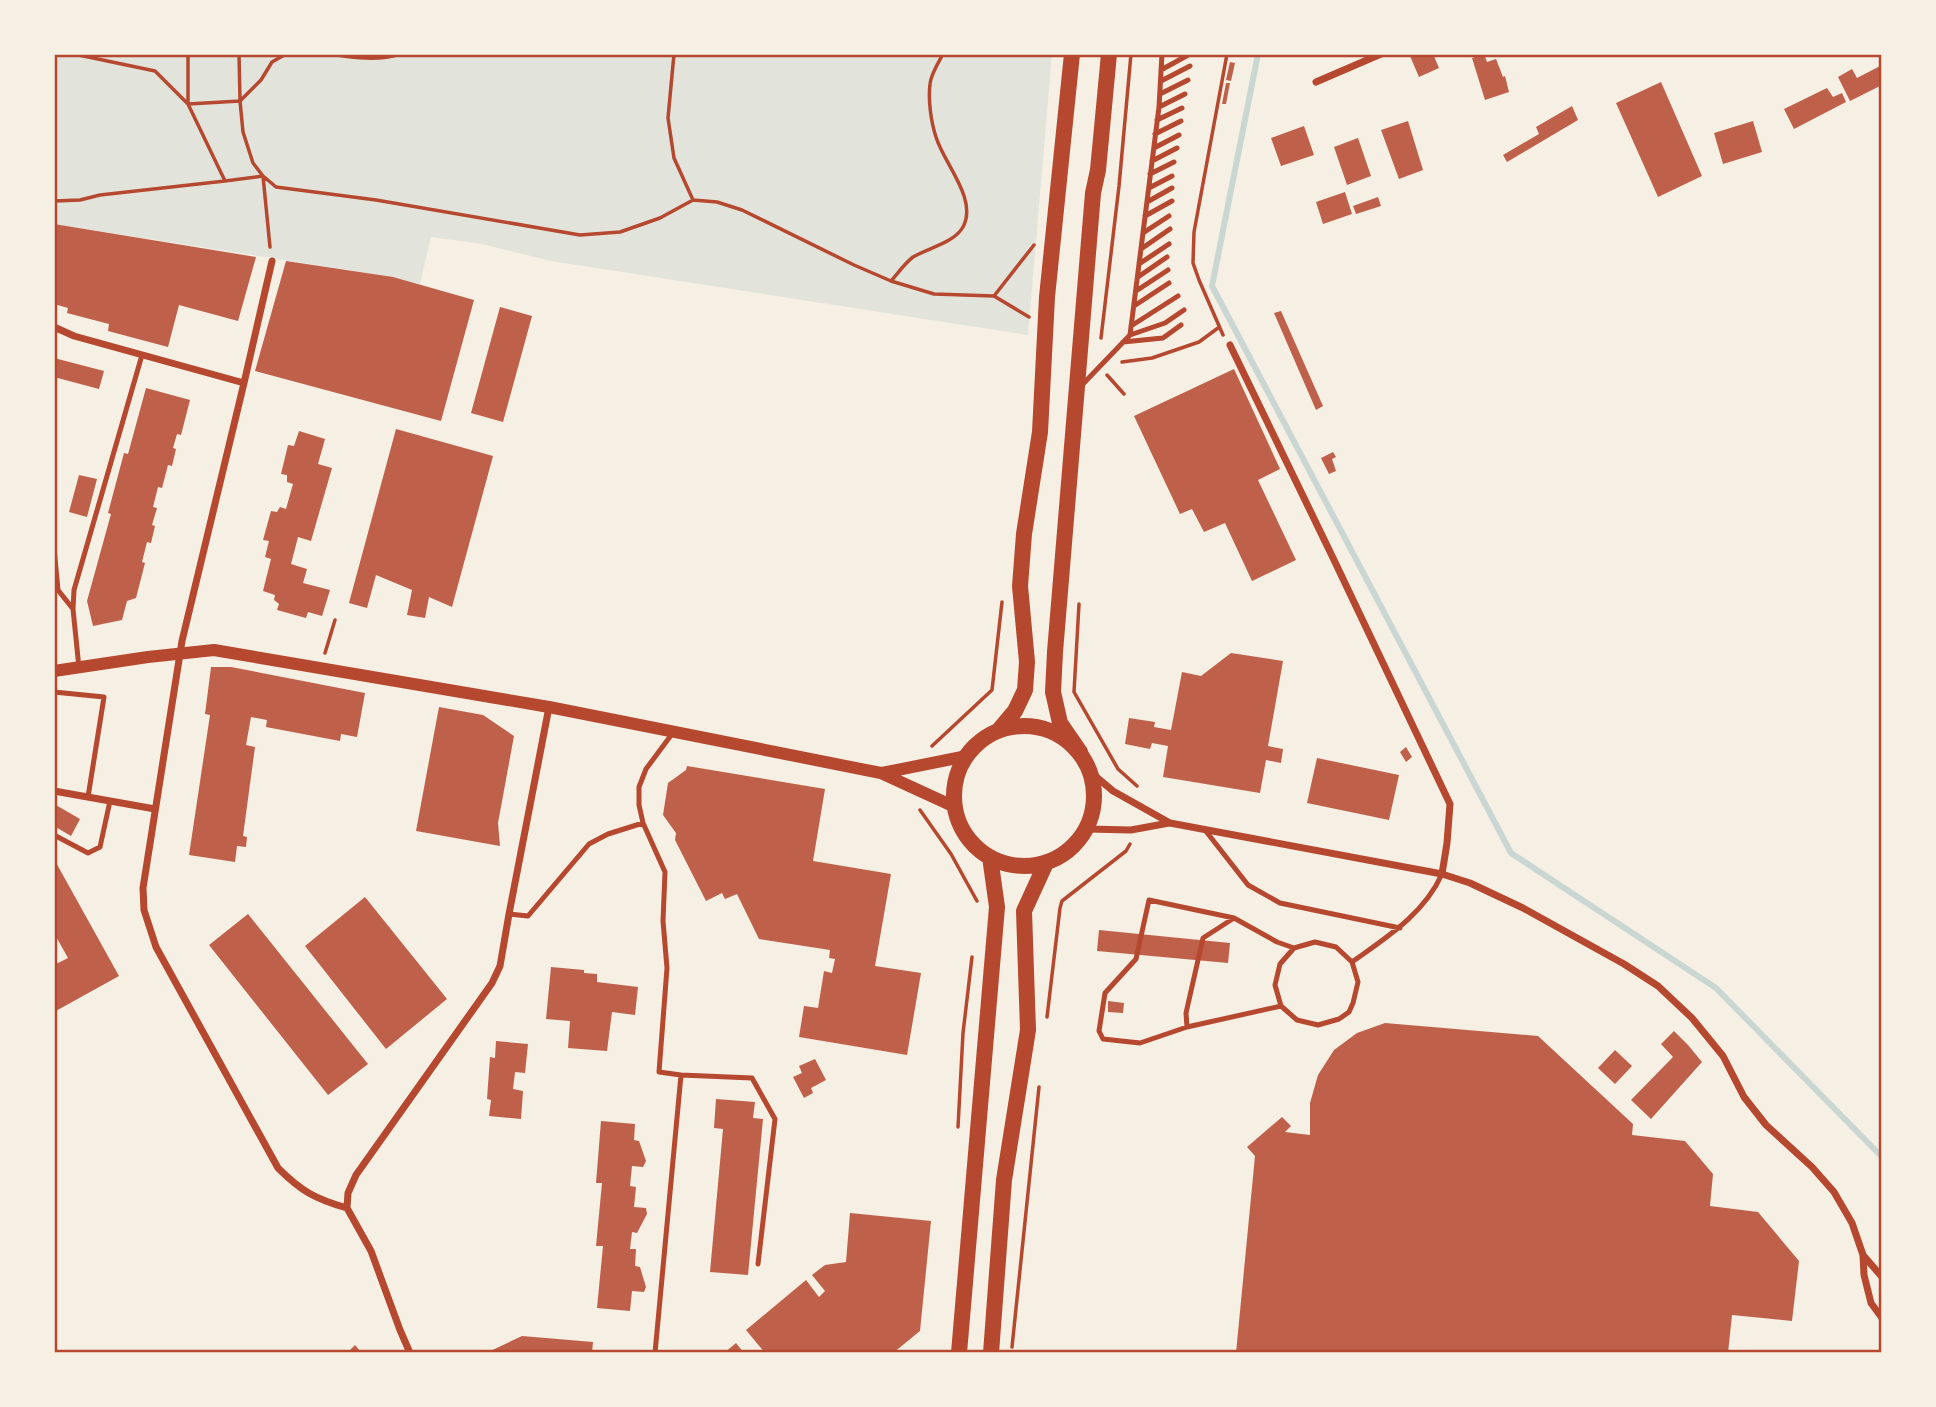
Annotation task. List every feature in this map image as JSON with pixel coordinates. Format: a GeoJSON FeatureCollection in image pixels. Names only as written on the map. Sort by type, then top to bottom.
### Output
{"type":"FeatureCollection","features":[{"type":"Feature","properties":{"kind":"main road"},"geometry":{"type":"LineString","coordinates":[[1072,54],[1046,298],[1040,432],[1024,534],[1020,586],[1027,662],[1025,690],[1015,711],[999,730],[978,743],[961,764],[954,788],[955,807],[964,832],[990,858],[1019,866],[1046,863],[1059,858],[1072,848],[1087,829],[1095,803],[1093,778],[1080,752],[1060,723],[1053,691],[1093,193],[1098,170],[1109,54]]}},
{"type":"Feature","properties":{"kind":"main road"},"geometry":{"type":"LineString","coordinates":[[999,730],[1028,726],[1056,733],[1080,752]]}},
{"type":"Feature","properties":{"kind":"main road"},"geometry":{"type":"LineString","coordinates":[[959,1353],[997,907],[990,858]]}},
{"type":"Feature","properties":{"kind":"main road"},"geometry":{"type":"LineString","coordinates":[[991,1353],[1004,1180],[1028,1030],[1024,911],[1046,863]]}},
{"type":"Feature","properties":{"kind":"street"},"geometry":{"type":"LineString","coordinates":[[1316,82],[1381,54]]}},
{"type":"Feature","properties":{"kind":"street"},"geometry":{"type":"LineString","coordinates":[[272,261],[180,654],[143,888],[144,910],[156,947],[278,1168],[297,1187],[322,1202],[347,1208]]}},
{"type":"Feature","properties":{"kind":"street"},"geometry":{"type":"LineString","coordinates":[[54,327],[74,336],[244,383]]}},
{"type":"Feature","properties":{"kind":"street"},"geometry":{"type":"LineString","coordinates":[[1230,345],[1450,804],[1442,874]]}},
{"type":"Feature","properties":{"kind":"street"},"geometry":{"type":"LineString","coordinates":[[54,671],[214,649],[549,707],[881,773],[955,807]]}},
{"type":"Feature","properties":{"kind":"street"},"geometry":{"type":"LineString","coordinates":[[410,1353],[371,1251],[347,1208],[348,1192],[356,1175],[492,983],[500,966],[549,707]]}},
{"type":"Feature","properties":{"kind":"street"},"geometry":{"type":"LineString","coordinates":[[881,773],[967,756]]}},
{"type":"Feature","properties":{"kind":"street"},"geometry":{"type":"LineString","coordinates":[[1088,770],[1113,790],[1170,823],[1442,874],[1470,883],[1524,908],[1658,986],[1692,1018],[1723,1056],[1744,1097],[1766,1125],[1812,1167],[1834,1192],[1852,1223],[1863,1255],[1864,1275],[1871,1303],[1882,1318]]}},
{"type":"Feature","properties":{"kind":"street"},"geometry":{"type":"LineString","coordinates":[[54,791],[155,808]]}},
{"type":"Feature","properties":{"kind":"street"},"geometry":{"type":"LineString","coordinates":[[1087,829],[1131,830],[1170,823]]}},
{"type":"Feature","properties":{"kind":"street"},"geometry":{"type":"LineString","coordinates":[[1863,1255],[1882,1277]]}},
{"type":"Feature","properties":{"kind":"lane"},"geometry":{"type":"LineString","coordinates":[[1130,335],[1156,134],[1162,56],[1169,54]]}},
{"type":"Feature","properties":{"kind":"lane"},"geometry":{"type":"LineString","coordinates":[[1161,69],[1191,54]]}},
{"type":"Feature","properties":{"kind":"lane"},"geometry":{"type":"LineString","coordinates":[[1160,81],[1190,66]]}},
{"type":"Feature","properties":{"kind":"lane"},"geometry":{"type":"LineString","coordinates":[[1160,94],[1188,80]]}},
{"type":"Feature","properties":{"kind":"lane"},"geometry":{"type":"LineString","coordinates":[[1159,107],[1185,94]]}},
{"type":"Feature","properties":{"kind":"lane"},"geometry":{"type":"LineString","coordinates":[[1157,120],[1182,108]]}},
{"type":"Feature","properties":{"kind":"lane"},"geometry":{"type":"LineString","coordinates":[[1156,134],[1181,121]]}},
{"type":"Feature","properties":{"kind":"lane"},"geometry":{"type":"LineString","coordinates":[[1154,148],[1179,135]]}},
{"type":"Feature","properties":{"kind":"lane"},"geometry":{"type":"LineString","coordinates":[[1152,161],[1177,148]]}},
{"type":"Feature","properties":{"kind":"lane"},"geometry":{"type":"LineString","coordinates":[[1150,174],[1174,162]]}},
{"type":"Feature","properties":{"kind":"lane"},"geometry":{"type":"LineString","coordinates":[[1149,188],[1172,176]]}},
{"type":"Feature","properties":{"kind":"lane"},"geometry":{"type":"LineString","coordinates":[[1147,202],[1172,188]]}},
{"type":"Feature","properties":{"kind":"lane"},"geometry":{"type":"LineString","coordinates":[[1145,216],[1172,201]]}},
{"type":"Feature","properties":{"kind":"lane"},"geometry":{"type":"LineString","coordinates":[[1143,233],[1169,216]]}},
{"type":"Feature","properties":{"kind":"lane"},"geometry":{"type":"LineString","coordinates":[[1141,249],[1170,229]]}},
{"type":"Feature","properties":{"kind":"lane"},"geometry":{"type":"LineString","coordinates":[[1139,264],[1169,244]]}},
{"type":"Feature","properties":{"kind":"lane"},"geometry":{"type":"LineString","coordinates":[[1138,277],[1167,257]]}},
{"type":"Feature","properties":{"kind":"lane"},"geometry":{"type":"LineString","coordinates":[[1136,292],[1168,270]]}},
{"type":"Feature","properties":{"kind":"lane"},"geometry":{"type":"LineString","coordinates":[[1134,306],[1169,283]]}},
{"type":"Feature","properties":{"kind":"lane"},"geometry":{"type":"LineString","coordinates":[[1131,327],[1178,296]]}},
{"type":"Feature","properties":{"kind":"lane"},"geometry":{"type":"LineString","coordinates":[[1077,390],[1130,335],[1165,323],[1184,310]]}},
{"type":"Feature","properties":{"kind":"lane"},"geometry":{"type":"LineString","coordinates":[[1123,342],[1163,338],[1181,325]]}},
{"type":"Feature","properties":{"kind":"lane"},"geometry":{"type":"LineString","coordinates":[[79,668],[73,609],[74,590],[142,355]]}},
{"type":"Feature","properties":{"kind":"lane"},"geometry":{"type":"LineString","coordinates":[[54,548],[58,590],[73,609]]}},
{"type":"Feature","properties":{"kind":"lane"},"geometry":{"type":"LineString","coordinates":[[54,692],[104,697],[88,797]]}},
{"type":"Feature","properties":{"kind":"lane"},"geometry":{"type":"LineString","coordinates":[[673,731],[642,776],[639,787],[643,823],[665,872],[663,920],[667,968],[659,1072],[752,1079],[775,1119],[758,1264]]}},
{"type":"Feature","properties":{"kind":"lane"},"geometry":{"type":"LineString","coordinates":[[54,835],[88,853],[100,847],[110,801]]}},
{"type":"Feature","properties":{"kind":"lane"},"geometry":{"type":"LineString","coordinates":[[509,914],[528,916],[589,844],[608,834],[643,823]]}},
{"type":"Feature","properties":{"kind":"lane"},"geometry":{"type":"LineString","coordinates":[[1205,830],[1248,886],[1280,903],[1400,928]]}},
{"type":"Feature","properties":{"kind":"lane"},"geometry":{"type":"LineString","coordinates":[[1352,962],[1415,914],[1442,874]]}},
{"type":"Feature","properties":{"kind":"lane"},"geometry":{"type":"LineString","coordinates":[[1281,1006],[1187,1027],[1140,1043],[1103,1039],[1099,1031],[1105,993],[1136,958],[1149,900],[1234,918],[1277,942],[1294,948]]}},
{"type":"Feature","properties":{"kind":"lane"},"geometry":{"type":"LineString","coordinates":[[1187,1027],[1186,1013],[1203,938],[1234,918]]}},
{"type":"Feature","properties":{"kind":"lane"},"geometry":{"type":"LineString","coordinates":[[1315,942],[1336,947],[1352,962],[1358,982],[1349,1012],[1339,1019],[1318,1025],[1297,1020],[1281,1006],[1275,985],[1280,964],[1294,948],[1315,942]]}},
{"type":"Feature","properties":{"kind":"lane"},"geometry":{"type":"LineString","coordinates":[[654,1353],[681,1075]]}},
{"type":"Feature","properties":{"kind":"path"},"geometry":{"type":"LineString","coordinates":[[74,54],[155,71],[188,104],[225,181]]}},
{"type":"Feature","properties":{"kind":"path"},"geometry":{"type":"LineString","coordinates":[[188,54],[188,104]]}},
{"type":"Feature","properties":{"kind":"path"},"geometry":{"type":"LineString","coordinates":[[239,54],[243,132],[253,163],[276,187],[376,200],[580,235],[620,232],[660,218],[693,200],[717,202],[742,210],[842,260],[891,281],[934,294],[994,296],[1034,320]]}},
{"type":"Feature","properties":{"kind":"path"},"geometry":{"type":"LineString","coordinates":[[188,104],[240,101],[261,80],[272,62],[286,54]]}},
{"type":"Feature","properties":{"kind":"path"},"geometry":{"type":"LineString","coordinates":[[331,54],[385,59],[401,54]]}},
{"type":"Feature","properties":{"kind":"path"},"geometry":{"type":"LineString","coordinates":[[674,54],[668,118],[674,158],[693,200]]}},
{"type":"Feature","properties":{"kind":"path"},"geometry":{"type":"LineString","coordinates":[[891,281],[910,259],[957,236],[964,225],[967,212],[960,185],[935,136],[930,108],[930,82],[943,54]]}},
{"type":"Feature","properties":{"kind":"path"},"geometry":{"type":"LineString","coordinates":[[1119,186],[1131,54]]}},
{"type":"Feature","properties":{"kind":"path"},"geometry":{"type":"LineString","coordinates":[[1227,54],[1194,232],[1193,263],[1219,328],[1230,345]]}},
{"type":"Feature","properties":{"kind":"path"},"geometry":{"type":"LineString","coordinates":[[54,201],[263,176]]}},
{"type":"Feature","properties":{"kind":"path"},"geometry":{"type":"LineString","coordinates":[[263,176],[272,261]]}},
{"type":"Feature","properties":{"kind":"path"},"geometry":{"type":"LineString","coordinates":[[994,296],[1040,238]]}},
{"type":"Feature","properties":{"kind":"path"},"geometry":{"type":"LineString","coordinates":[[1098,369],[1124,394]]}},
{"type":"Feature","properties":{"kind":"path"},"geometry":{"type":"LineString","coordinates":[[920,764],[923,755],[992,690],[1003,595]]}},
{"type":"Feature","properties":{"kind":"path"},"geometry":{"type":"LineString","coordinates":[[321,668],[335,620]]}},
{"type":"Feature","properties":{"kind":"path"},"geometry":{"type":"LineString","coordinates":[[916,788],[914,802],[951,853],[979,906]]}},
{"type":"Feature","properties":{"kind":"path"},"geometry":{"type":"LineString","coordinates":[[957,1137],[963,1033],[972,957]]}},
{"type":"Feature","properties":{"kind":"shaded area"},"geometry":{"type":"Polygon","coordinates":[[[54,54],[1052,54],[1028,335],[551,261],[482,244],[431,237],[420,284],[367,273],[54,224],[54,54]]]}},
{"type":"Feature","properties":{"kind":"building"},"geometry":{"type":"Polygon","coordinates":[[[1433,54],[1439,68],[1419,77],[1410,56],[1433,54]]]}},
{"type":"Feature","properties":{"kind":"building"},"geometry":{"type":"Polygon","coordinates":[[[1484,54],[1487,62],[1496,59],[1503,77],[1505,76],[1509,92],[1485,100],[1472,58],[1484,54]]]}},
{"type":"Feature","properties":{"kind":"building"},"geometry":{"type":"Polygon","coordinates":[[[1230,62],[1235,63],[1231,81],[1226,80],[1230,62]]]}},
{"type":"Feature","properties":{"kind":"building"},"geometry":{"type":"Polygon","coordinates":[[[1882,65],[1882,85],[1850,101],[1838,77],[1852,69],[1857,78],[1882,65]]]}},
{"type":"Feature","properties":{"kind":"building"},"geometry":{"type":"Polygon","coordinates":[[[1661,82],[1702,176],[1658,197],[1616,103],[1661,82]]]}},
{"type":"Feature","properties":{"kind":"building"},"geometry":{"type":"Polygon","coordinates":[[[1226,83],[1230,83],[1226,104],[1222,104],[1226,83]]]}},
{"type":"Feature","properties":{"kind":"building"},"geometry":{"type":"Polygon","coordinates":[[[1827,88],[1833,97],[1842,93],[1846,102],[1794,129],[1784,109],[1827,88]]]}},
{"type":"Feature","properties":{"kind":"building"},"geometry":{"type":"Polygon","coordinates":[[[1572,106],[1578,120],[1507,162],[1503,155],[1539,134],[1536,127],[1572,106]]]}},
{"type":"Feature","properties":{"kind":"building"},"geometry":{"type":"Polygon","coordinates":[[[1408,121],[1423,170],[1399,179],[1381,130],[1408,121]]]}},
{"type":"Feature","properties":{"kind":"building"},"geometry":{"type":"Polygon","coordinates":[[[1753,121],[1762,152],[1723,164],[1714,133],[1753,121]]]}},
{"type":"Feature","properties":{"kind":"building"},"geometry":{"type":"Polygon","coordinates":[[[1304,126],[1314,155],[1281,166],[1271,138],[1304,126]]]}},
{"type":"Feature","properties":{"kind":"building"},"geometry":{"type":"Polygon","coordinates":[[[1358,138],[1371,176],[1347,185],[1334,147],[1358,138]]]}},
{"type":"Feature","properties":{"kind":"building"},"geometry":{"type":"Polygon","coordinates":[[[1345,192],[1352,214],[1323,224],[1316,202],[1345,192]]]}},
{"type":"Feature","properties":{"kind":"building"},"geometry":{"type":"Polygon","coordinates":[[[1378,197],[1381,206],[1356,214],[1353,206],[1378,197]]]}},
{"type":"Feature","properties":{"kind":"building"},"geometry":{"type":"Polygon","coordinates":[[[54,224],[256,257],[238,321],[179,305],[168,347],[108,331],[109,324],[67,313],[68,308],[54,304],[54,224]]]}},
{"type":"Feature","properties":{"kind":"building"},"geometry":{"type":"Polygon","coordinates":[[[286,261],[393,277],[474,300],[441,421],[255,371],[286,261]]]}},
{"type":"Feature","properties":{"kind":"building"},"geometry":{"type":"Polygon","coordinates":[[[500,307],[532,316],[503,422],[471,413],[500,307]]]}},
{"type":"Feature","properties":{"kind":"building"},"geometry":{"type":"Polygon","coordinates":[[[1281,311],[1323,406],[1316,410],[1274,313],[1281,311]]]}},
{"type":"Feature","properties":{"kind":"building"},"geometry":{"type":"Polygon","coordinates":[[[54,358],[104,371],[99,389],[54,377],[54,358]]]}},
{"type":"Feature","properties":{"kind":"building"},"geometry":{"type":"Polygon","coordinates":[[[1234,369],[1280,469],[1258,480],[1296,560],[1252,581],[1225,523],[1204,532],[1192,509],[1180,514],[1134,416],[1234,369]]]}},
{"type":"Feature","properties":{"kind":"building"},"geometry":{"type":"Polygon","coordinates":[[[146,388],[190,400],[181,435],[177,434],[173,448],[176,449],[172,466],[168,465],[162,488],[158,487],[153,507],[157,508],[152,525],[155,526],[151,543],[147,542],[136,598],[127,601],[122,620],[93,626],[87,601],[111,514],[108,513],[124,453],[128,454],[146,388]]]}},
{"type":"Feature","properties":{"kind":"building"},"geometry":{"type":"Polygon","coordinates":[[[396,429],[493,456],[452,607],[429,597],[425,618],[407,615],[412,590],[376,575],[367,608],[349,603],[396,429]]]}},
{"type":"Feature","properties":{"kind":"building"},"geometry":{"type":"Polygon","coordinates":[[[299,431],[325,439],[318,464],[332,468],[311,541],[298,537],[291,564],[307,569],[303,583],[330,590],[322,616],[308,612],[306,618],[277,610],[279,604],[274,600],[275,595],[263,591],[271,559],[265,557],[269,541],[263,540],[271,511],[277,512],[280,507],[286,509],[293,484],[287,482],[287,475],[281,474],[288,445],[294,446],[299,431]]]}},
{"type":"Feature","properties":{"kind":"building"},"geometry":{"type":"Polygon","coordinates":[[[1333,452],[1336,457],[1332,459],[1336,471],[1329,474],[1321,458],[1333,452]]]}},
{"type":"Feature","properties":{"kind":"building"},"geometry":{"type":"Polygon","coordinates":[[[79,475],[97,479],[87,517],[69,512],[79,475]]]}},
{"type":"Feature","properties":{"kind":"building"},"geometry":{"type":"Polygon","coordinates":[[[1231,653],[1283,661],[1268,746],[1283,749],[1281,763],[1266,760],[1260,793],[1163,777],[1168,746],[1152,743],[1150,749],[1125,744],[1129,718],[1155,722],[1154,727],[1171,730],[1182,672],[1201,676],[1231,653]]]}},
{"type":"Feature","properties":{"kind":"building"},"geometry":{"type":"Polygon","coordinates":[[[211,667],[231,667],[365,693],[357,737],[341,734],[340,741],[266,727],[267,720],[251,717],[246,745],[255,747],[243,836],[247,837],[246,847],[237,846],[235,862],[189,855],[210,715],[205,714],[211,667]]]}},
{"type":"Feature","properties":{"kind":"building"},"geometry":{"type":"Polygon","coordinates":[[[439,707],[483,715],[514,736],[498,823],[500,846],[416,831],[439,707]]]}},
{"type":"Feature","properties":{"kind":"building"},"geometry":{"type":"Polygon","coordinates":[[[1406,747],[1412,757],[1406,762],[1400,752],[1406,747]]]}},
{"type":"Feature","properties":{"kind":"building"},"geometry":{"type":"Polygon","coordinates":[[[1317,758],[1399,775],[1389,820],[1307,803],[1317,758]]]}},
{"type":"Feature","properties":{"kind":"building"},"geometry":{"type":"Polygon","coordinates":[[[687,766],[825,789],[813,861],[891,874],[875,966],[921,973],[907,1055],[799,1037],[804,1006],[818,1008],[824,971],[832,973],[835,959],[829,958],[830,950],[759,939],[737,894],[725,899],[722,893],[706,901],[675,840],[676,833],[663,815],[668,783],[686,770],[687,766]]]}},
{"type":"Feature","properties":{"kind":"building"},"geometry":{"type":"Polygon","coordinates":[[[54,804],[80,819],[71,836],[54,826],[54,804]]]}},
{"type":"Feature","properties":{"kind":"building"},"geometry":{"type":"Polygon","coordinates":[[[54,859],[119,976],[54,1012],[54,965],[68,958],[54,933],[54,859]]]}},
{"type":"Feature","properties":{"kind":"building"},"geometry":{"type":"Polygon","coordinates":[[[365,897],[447,999],[386,1049],[305,946],[365,897]]]}},
{"type":"Feature","properties":{"kind":"building"},"geometry":{"type":"Polygon","coordinates":[[[248,914],[368,1064],[328,1095],[209,945],[248,914]]]}},
{"type":"Feature","properties":{"kind":"building"},"geometry":{"type":"Polygon","coordinates":[[[1099,930],[1230,943],[1228,963],[1097,951],[1099,930]]]}},
{"type":"Feature","properties":{"kind":"building"},"geometry":{"type":"Polygon","coordinates":[[[551,967],[584,970],[584,973],[597,974],[597,982],[638,987],[635,1015],[612,1012],[607,1051],[568,1048],[570,1021],[546,1019],[551,967]]]}},
{"type":"Feature","properties":{"kind":"building"},"geometry":{"type":"Polygon","coordinates":[[[1108,1001],[1124,1003],[1123,1013],[1108,1012],[1108,1001]]]}},
{"type":"Feature","properties":{"kind":"building"},"geometry":{"type":"Polygon","coordinates":[[[1385,1023],[1538,1036],[1633,1124],[1632,1135],[1685,1141],[1713,1174],[1710,1206],[1758,1212],[1799,1261],[1792,1321],[1732,1315],[1728,1353],[1236,1353],[1255,1156],[1247,1147],[1282,1117],[1291,1126],[1285,1132],[1310,1135],[1310,1103],[1318,1075],[1334,1050],[1357,1033],[1385,1023]]]}},
{"type":"Feature","properties":{"kind":"building"},"geometry":{"type":"Polygon","coordinates":[[[1674,1031],[1702,1062],[1651,1119],[1631,1100],[1673,1057],[1661,1044],[1674,1031]]]}},
{"type":"Feature","properties":{"kind":"building"},"geometry":{"type":"Polygon","coordinates":[[[496,1041],[528,1044],[525,1073],[515,1072],[513,1089],[523,1091],[521,1119],[489,1116],[491,1100],[487,1099],[490,1057],[495,1058],[496,1041]]]}},
{"type":"Feature","properties":{"kind":"building"},"geometry":{"type":"Polygon","coordinates":[[[1615,1050],[1632,1066],[1615,1084],[1598,1068],[1615,1050]]]}},
{"type":"Feature","properties":{"kind":"building"},"geometry":{"type":"Polygon","coordinates":[[[815,1059],[826,1080],[811,1088],[813,1093],[804,1098],[793,1077],[802,1073],[799,1066],[815,1059]]]}},
{"type":"Feature","properties":{"kind":"building"},"geometry":{"type":"Polygon","coordinates":[[[716,1099],[755,1102],[753,1118],[763,1119],[748,1275],[710,1272],[723,1129],[714,1128],[716,1099]]]}},
{"type":"Feature","properties":{"kind":"building"},"geometry":{"type":"Polygon","coordinates":[[[601,1121],[635,1124],[634,1140],[639,1141],[646,1161],[643,1167],[632,1166],[630,1186],[636,1187],[634,1207],[646,1208],[647,1214],[637,1233],[632,1232],[630,1249],[636,1249],[635,1266],[640,1267],[646,1287],[644,1292],[632,1291],[630,1311],[597,1308],[603,1246],[596,1246],[602,1183],[596,1183],[601,1121]]]}},
{"type":"Feature","properties":{"kind":"building"},"geometry":{"type":"Polygon","coordinates":[[[850,1213],[931,1221],[920,1331],[893,1353],[765,1353],[746,1330],[806,1280],[819,1297],[825,1291],[812,1275],[825,1265],[846,1262],[850,1213]]]}},
{"type":"Feature","properties":{"kind":"building"},"geometry":{"type":"Polygon","coordinates":[[[522,1336],[593,1342],[592,1353],[486,1353],[522,1336]]]}},
{"type":"Feature","properties":{"kind":"building"},"geometry":{"type":"Polygon","coordinates":[[[736,1343],[744,1353],[724,1353],[736,1343]]]}},
{"type":"Feature","properties":{"kind":"building"},"geometry":{"type":"Polygon","coordinates":[[[355,1345],[362,1353],[347,1353],[355,1345]]]}},
{"type":"Feature","properties":{"kind":"waterway"},"geometry":{"type":"LineString","coordinates":[[1258,54],[1212,286],[1511,853],[1716,988],[1882,1157]]}}]}
